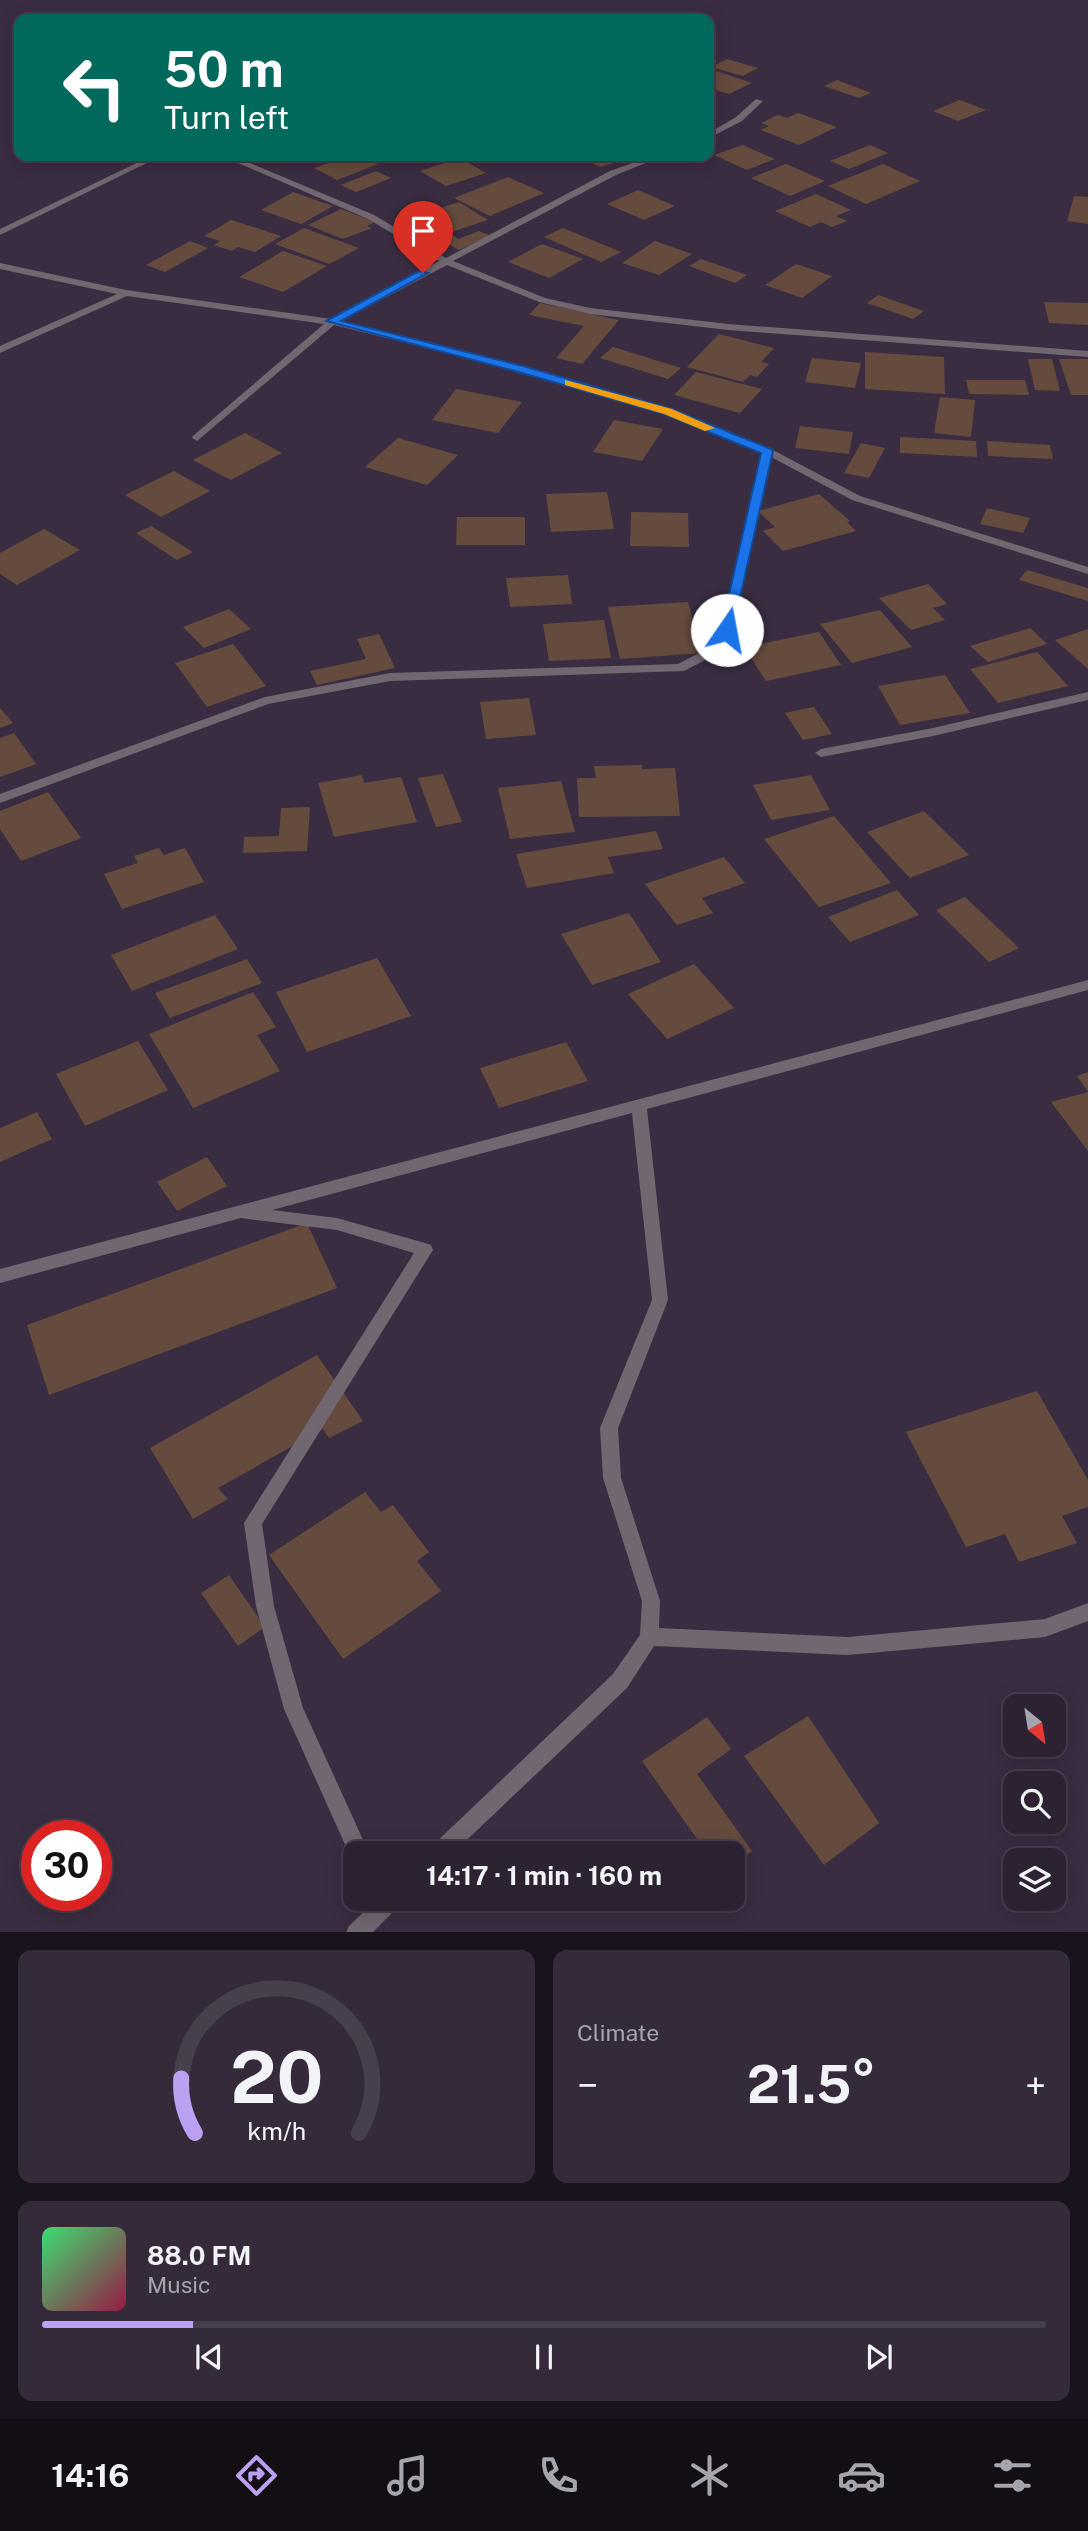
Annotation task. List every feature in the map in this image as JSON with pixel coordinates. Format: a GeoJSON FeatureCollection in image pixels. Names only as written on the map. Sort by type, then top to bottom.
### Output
{"type":"FeatureCollection","features":[{"type":"Feature","properties":{"kind":"street"},"geometry":{"type":"LineString","coordinates":[[714,133],[739,119],[759,101]]}},
{"type":"Feature","properties":{"kind":"street"},"geometry":{"type":"LineString","coordinates":[[0,232],[147,161]]}},
{"type":"Feature","properties":{"kind":"street"},"geometry":{"type":"LineString","coordinates":[[238,161],[371,217],[445,261],[542,300],[590,311],[727,327],[1088,354]]}},
{"type":"Feature","properties":{"kind":"street"},"geometry":{"type":"LineString","coordinates":[[197,438],[332,321],[613,173],[645,161]]}},
{"type":"Feature","properties":{"kind":"street"},"geometry":{"type":"LineString","coordinates":[[0,266],[126,293],[332,321],[519,368],[668,411],[767,451],[856,498],[1088,571]]}},
{"type":"Feature","properties":{"kind":"street"},"geometry":{"type":"LineString","coordinates":[[0,350],[126,293]]}},
{"type":"Feature","properties":{"kind":"street"},"geometry":{"type":"LineString","coordinates":[[0,799],[265,702],[390,677],[680,668],[711,652],[727,630],[767,451]]}},
{"type":"Feature","properties":{"kind":"street"},"geometry":{"type":"LineString","coordinates":[[821,753],[933,732],[1088,696]]}},
{"type":"Feature","properties":{"kind":"street"},"geometry":{"type":"LineString","coordinates":[[0,1276],[1088,985]]}},
{"type":"Feature","properties":{"kind":"street"},"geometry":{"type":"LineString","coordinates":[[452,1841],[620,1681],[649,1637],[652,1601],[612,1478],[609,1428],[660,1300],[639,1104]]}},
{"type":"Feature","properties":{"kind":"street"},"geometry":{"type":"LineString","coordinates":[[238,1213],[337,1224],[425,1250],[253,1523],[265,1606],[294,1709],[354,1841]]}},
{"type":"Feature","properties":{"kind":"street"},"geometry":{"type":"LineString","coordinates":[[649,1637],[848,1646],[1045,1628],[1088,1612]]}},
{"type":"Feature","properties":{"kind":"street"},"geometry":{"type":"LineString","coordinates":[[357,1932],[376,1911]]}},
{"type":"Feature","properties":{"kind":"building"},"geometry":{"type":"Polygon","coordinates":[[[727,59],[758,68],[743,76],[714,68],[727,59]]]}},
{"type":"Feature","properties":{"kind":"building"},"geometry":{"type":"Polygon","coordinates":[[[714,70],[752,83],[729,94],[714,90],[714,70]]]}},
{"type":"Feature","properties":{"kind":"building"},"geometry":{"type":"Polygon","coordinates":[[[837,80],[871,93],[859,98],[824,86],[837,80]]]}},
{"type":"Feature","properties":{"kind":"building"},"geometry":{"type":"Polygon","coordinates":[[[960,100],[986,110],[958,121],[933,111],[960,100]]]}},
{"type":"Feature","properties":{"kind":"building"},"geometry":{"type":"Polygon","coordinates":[[[798,113],[837,127],[799,145],[761,130],[769,126],[761,123],[778,115],[787,118],[798,113]]]}},
{"type":"Feature","properties":{"kind":"building"},"geometry":{"type":"Polygon","coordinates":[[[742,145],[775,159],[747,170],[714,155],[742,145]]]}},
{"type":"Feature","properties":{"kind":"building"},"geometry":{"type":"Polygon","coordinates":[[[870,145],[888,153],[849,169],[830,161],[870,145]]]}},
{"type":"Feature","properties":{"kind":"building"},"geometry":{"type":"Polygon","coordinates":[[[334,161],[372,161],[378,164],[337,180],[314,168],[334,161]]]}},
{"type":"Feature","properties":{"kind":"building"},"geometry":{"type":"Polygon","coordinates":[[[451,161],[465,161],[486,173],[446,186],[420,171],[451,161]]]}},
{"type":"Feature","properties":{"kind":"building"},"geometry":{"type":"Polygon","coordinates":[[[590,161],[614,163],[600,167],[590,161]]]}},
{"type":"Feature","properties":{"kind":"building"},"geometry":{"type":"Polygon","coordinates":[[[786,164],[825,181],[790,196],[751,178],[786,164]]]}},
{"type":"Feature","properties":{"kind":"building"},"geometry":{"type":"Polygon","coordinates":[[[883,164],[920,181],[866,204],[828,186],[883,164]]]}},
{"type":"Feature","properties":{"kind":"building"},"geometry":{"type":"Polygon","coordinates":[[[376,171],[391,178],[356,192],[341,185],[376,171]]]}},
{"type":"Feature","properties":{"kind":"building"},"geometry":{"type":"Polygon","coordinates":[[[508,177],[544,193],[490,216],[454,198],[508,177]]]}},
{"type":"Feature","properties":{"kind":"building"},"geometry":{"type":"Polygon","coordinates":[[[638,190],[675,206],[644,220],[607,204],[638,190]]]}},
{"type":"Feature","properties":{"kind":"building"},"geometry":{"type":"Polygon","coordinates":[[[293,192],[333,206],[301,224],[261,210],[293,192]]]}},
{"type":"Feature","properties":{"kind":"building"},"geometry":{"type":"Polygon","coordinates":[[[816,194],[851,210],[836,216],[847,221],[832,227],[821,222],[810,227],[775,211],[816,194]]]}},
{"type":"Feature","properties":{"kind":"building"},"geometry":{"type":"Polygon","coordinates":[[[1074,196],[1088,197],[1088,224],[1067,221],[1074,196]]]}},
{"type":"Feature","properties":{"kind":"building"},"geometry":{"type":"Polygon","coordinates":[[[459,202],[488,220],[442,235],[413,217],[459,202]]]}},
{"type":"Feature","properties":{"kind":"building"},"geometry":{"type":"Polygon","coordinates":[[[341,209],[375,222],[367,226],[372,228],[343,239],[308,225],[341,209]]]}},
{"type":"Feature","properties":{"kind":"building"},"geometry":{"type":"Polygon","coordinates":[[[231,220],[281,236],[255,252],[238,247],[232,251],[214,245],[220,241],[204,236],[231,220]]]}},
{"type":"Feature","properties":{"kind":"building"},"geometry":{"type":"Polygon","coordinates":[[[304,228],[359,248],[329,264],[275,244],[304,228]]]}},
{"type":"Feature","properties":{"kind":"building"},"geometry":{"type":"Polygon","coordinates":[[[563,228],[621,252],[601,262],[544,237],[563,228]]]}},
{"type":"Feature","properties":{"kind":"building"},"geometry":{"type":"Polygon","coordinates":[[[479,231],[491,236],[459,250],[439,239],[451,234],[459,239],[479,231]]]}},
{"type":"Feature","properties":{"kind":"building"},"geometry":{"type":"Polygon","coordinates":[[[190,241],[208,248],[165,272],[146,265],[190,241]]]}},
{"type":"Feature","properties":{"kind":"building"},"geometry":{"type":"Polygon","coordinates":[[[655,241],[692,254],[659,275],[622,263],[655,241]]]}},
{"type":"Feature","properties":{"kind":"building"},"geometry":{"type":"Polygon","coordinates":[[[542,244],[583,259],[549,278],[508,262],[542,244]]]}},
{"type":"Feature","properties":{"kind":"building"},"geometry":{"type":"Polygon","coordinates":[[[283,251],[327,266],[283,292],[239,277],[283,251]]]}},
{"type":"Feature","properties":{"kind":"building"},"geometry":{"type":"Polygon","coordinates":[[[701,259],[747,275],[735,283],[689,266],[701,259]]]}},
{"type":"Feature","properties":{"kind":"building"},"geometry":{"type":"Polygon","coordinates":[[[796,264],[832,276],[802,298],[765,285],[796,264]]]}},
{"type":"Feature","properties":{"kind":"building"},"geometry":{"type":"Polygon","coordinates":[[[878,295],[924,311],[913,319],[867,303],[878,295]]]}},
{"type":"Feature","properties":{"kind":"building"},"geometry":{"type":"Polygon","coordinates":[[[1044,302],[1088,303],[1088,325],[1049,323],[1044,302]]]}},
{"type":"Feature","properties":{"kind":"building"},"geometry":{"type":"Polygon","coordinates":[[[540,303],[619,320],[582,364],[556,358],[584,326],[529,315],[540,303]]]}},
{"type":"Feature","properties":{"kind":"building"},"geometry":{"type":"Polygon","coordinates":[[[719,334],[774,348],[761,362],[769,364],[757,377],[750,375],[743,382],[687,367],[719,334]]]}},
{"type":"Feature","properties":{"kind":"building"},"geometry":{"type":"Polygon","coordinates":[[[613,347],[681,368],[668,379],[600,358],[613,347]]]}},
{"type":"Feature","properties":{"kind":"building"},"geometry":{"type":"Polygon","coordinates":[[[865,352],[944,357],[945,394],[865,389],[865,352]]]}},
{"type":"Feature","properties":{"kind":"building"},"geometry":{"type":"Polygon","coordinates":[[[812,358],[861,363],[855,388],[805,382],[812,358]]]}},
{"type":"Feature","properties":{"kind":"building"},"geometry":{"type":"Polygon","coordinates":[[[1028,359],[1052,359],[1060,391],[1035,390],[1028,359]]]}},
{"type":"Feature","properties":{"kind":"building"},"geometry":{"type":"Polygon","coordinates":[[[1059,359],[1088,359],[1088,395],[1071,395],[1059,359]]]}},
{"type":"Feature","properties":{"kind":"building"},"geometry":{"type":"Polygon","coordinates":[[[696,372],[762,389],[740,413],[674,395],[696,372]]]}},
{"type":"Feature","properties":{"kind":"building"},"geometry":{"type":"Polygon","coordinates":[[[966,380],[1025,380],[1029,395],[969,394],[966,380]]]}},
{"type":"Feature","properties":{"kind":"building"},"geometry":{"type":"Polygon","coordinates":[[[456,389],[522,402],[498,433],[432,420],[456,389]]]}},
{"type":"Feature","properties":{"kind":"building"},"geometry":{"type":"Polygon","coordinates":[[[940,397],[975,400],[971,437],[934,433],[940,397]]]}},
{"type":"Feature","properties":{"kind":"building"},"geometry":{"type":"Polygon","coordinates":[[[614,420],[663,429],[642,461],[593,452],[614,420]]]}},
{"type":"Feature","properties":{"kind":"building"},"geometry":{"type":"Polygon","coordinates":[[[800,426],[853,432],[849,454],[795,448],[800,426]]]}},
{"type":"Feature","properties":{"kind":"building"},"geometry":{"type":"Polygon","coordinates":[[[245,433],[282,453],[231,480],[193,460],[245,433]]]}},
{"type":"Feature","properties":{"kind":"building"},"geometry":{"type":"Polygon","coordinates":[[[900,437],[976,441],[977,457],[900,453],[900,437]]]}},
{"type":"Feature","properties":{"kind":"building"},"geometry":{"type":"Polygon","coordinates":[[[398,438],[458,455],[427,485],[365,467],[398,438]]]}},
{"type":"Feature","properties":{"kind":"building"},"geometry":{"type":"Polygon","coordinates":[[[987,441],[1050,445],[1053,459],[988,456],[987,441]]]}},
{"type":"Feature","properties":{"kind":"building"},"geometry":{"type":"Polygon","coordinates":[[[861,443],[885,448],[869,478],[844,473],[861,443]]]}},
{"type":"Feature","properties":{"kind":"building"},"geometry":{"type":"Polygon","coordinates":[[[174,471],[210,491],[161,517],[125,495],[174,471]]]}},
{"type":"Feature","properties":{"kind":"building"},"geometry":{"type":"Polygon","coordinates":[[[607,492],[614,529],[551,532],[546,494],[607,492]]]}},
{"type":"Feature","properties":{"kind":"building"},"geometry":{"type":"Polygon","coordinates":[[[819,494],[850,521],[847,522],[856,531],[783,551],[763,531],[775,527],[758,511],[819,494]]]}},
{"type":"Feature","properties":{"kind":"building"},"geometry":{"type":"Polygon","coordinates":[[[987,508],[1030,518],[1023,533],[980,524],[987,508]]]}},
{"type":"Feature","properties":{"kind":"building"},"geometry":{"type":"Polygon","coordinates":[[[631,512],[688,513],[689,547],[630,546],[631,512]]]}},
{"type":"Feature","properties":{"kind":"building"},"geometry":{"type":"Polygon","coordinates":[[[457,517],[525,517],[525,545],[456,545],[457,517]]]}},
{"type":"Feature","properties":{"kind":"building"},"geometry":{"type":"Polygon","coordinates":[[[151,526],[193,552],[177,560],[136,533],[151,526]]]}},
{"type":"Feature","properties":{"kind":"building"},"geometry":{"type":"Polygon","coordinates":[[[44,529],[80,550],[17,585],[0,574],[0,553],[44,529]]]}},
{"type":"Feature","properties":{"kind":"building"},"geometry":{"type":"Polygon","coordinates":[[[1027,570],[1088,588],[1088,601],[1019,580],[1027,570]]]}},
{"type":"Feature","properties":{"kind":"building"},"geometry":{"type":"Polygon","coordinates":[[[568,575],[572,604],[510,607],[506,578],[568,575]]]}},
{"type":"Feature","properties":{"kind":"building"},"geometry":{"type":"Polygon","coordinates":[[[928,584],[947,604],[933,608],[945,620],[911,630],[879,598],[928,584]]]}},
{"type":"Feature","properties":{"kind":"building"},"geometry":{"type":"Polygon","coordinates":[[[688,602],[702,653],[620,659],[608,607],[688,602]]]}},
{"type":"Feature","properties":{"kind":"building"},"geometry":{"type":"Polygon","coordinates":[[[229,609],[251,629],[204,648],[183,627],[229,609]]]}},
{"type":"Feature","properties":{"kind":"building"},"geometry":{"type":"Polygon","coordinates":[[[880,610],[912,647],[852,663],[820,624],[880,610]]]}},
{"type":"Feature","properties":{"kind":"building"},"geometry":{"type":"Polygon","coordinates":[[[604,620],[611,658],[549,661],[543,624],[604,620]]]}},
{"type":"Feature","properties":{"kind":"building"},"geometry":{"type":"Polygon","coordinates":[[[1030,628],[1047,644],[988,662],[970,646],[1030,628]]]}},
{"type":"Feature","properties":{"kind":"building"},"geometry":{"type":"Polygon","coordinates":[[[1088,629],[1088,669],[1055,640],[1088,629]]]}},
{"type":"Feature","properties":{"kind":"building"},"geometry":{"type":"Polygon","coordinates":[[[819,632],[841,665],[766,681],[744,647],[819,632]]]}},
{"type":"Feature","properties":{"kind":"building"},"geometry":{"type":"Polygon","coordinates":[[[379,634],[395,668],[317,685],[310,671],[366,659],[357,639],[379,634]]]}},
{"type":"Feature","properties":{"kind":"building"},"geometry":{"type":"Polygon","coordinates":[[[233,644],[266,686],[207,707],[175,663],[233,644]]]}},
{"type":"Feature","properties":{"kind":"building"},"geometry":{"type":"Polygon","coordinates":[[[1037,652],[1068,686],[998,703],[970,669],[1037,652]]]}},
{"type":"Feature","properties":{"kind":"building"},"geometry":{"type":"Polygon","coordinates":[[[945,675],[970,713],[900,725],[878,686],[945,675]]]}},
{"type":"Feature","properties":{"kind":"building"},"geometry":{"type":"Polygon","coordinates":[[[529,698],[536,735],[486,739],[480,702],[529,698]]]}},
{"type":"Feature","properties":{"kind":"building"},"geometry":{"type":"Polygon","coordinates":[[[814,707],[832,734],[803,740],[785,713],[814,707]]]}},
{"type":"Feature","properties":{"kind":"building"},"geometry":{"type":"Polygon","coordinates":[[[0,708],[13,723],[0,728],[0,708]]]}},
{"type":"Feature","properties":{"kind":"building"},"geometry":{"type":"Polygon","coordinates":[[[14,733],[36,764],[0,777],[0,738],[14,733]]]}},
{"type":"Feature","properties":{"kind":"building"},"geometry":{"type":"Polygon","coordinates":[[[642,765],[642,769],[675,768],[680,816],[579,817],[577,778],[596,778],[594,766],[642,765]]]}},
{"type":"Feature","properties":{"kind":"building"},"geometry":{"type":"Polygon","coordinates":[[[443,774],[462,822],[436,827],[418,778],[443,774]]]}},
{"type":"Feature","properties":{"kind":"building"},"geometry":{"type":"Polygon","coordinates":[[[362,775],[364,783],[401,777],[417,822],[334,837],[318,783],[362,775]]]}},
{"type":"Feature","properties":{"kind":"building"},"geometry":{"type":"Polygon","coordinates":[[[811,775],[830,810],[771,820],[753,785],[811,775]]]}},
{"type":"Feature","properties":{"kind":"building"},"geometry":{"type":"Polygon","coordinates":[[[561,781],[575,832],[510,839],[498,788],[561,781]]]}},
{"type":"Feature","properties":{"kind":"building"},"geometry":{"type":"Polygon","coordinates":[[[48,792],[81,838],[21,861],[0,829],[0,811],[48,792]]]}},
{"type":"Feature","properties":{"kind":"building"},"geometry":{"type":"Polygon","coordinates":[[[310,807],[307,851],[243,853],[244,837],[279,836],[281,808],[310,807]]]}},
{"type":"Feature","properties":{"kind":"building"},"geometry":{"type":"Polygon","coordinates":[[[924,811],[969,855],[910,878],[867,832],[924,811]]]}},
{"type":"Feature","properties":{"kind":"building"},"geometry":{"type":"Polygon","coordinates":[[[834,816],[891,883],[819,907],[764,839],[834,816]]]}},
{"type":"Feature","properties":{"kind":"building"},"geometry":{"type":"Polygon","coordinates":[[[656,831],[663,849],[608,857],[614,873],[527,888],[516,854],[656,831]]]}},
{"type":"Feature","properties":{"kind":"building"},"geometry":{"type":"Polygon","coordinates":[[[159,848],[164,855],[185,848],[204,882],[122,909],[104,874],[138,863],[134,856],[159,848]]]}},
{"type":"Feature","properties":{"kind":"building"},"geometry":{"type":"Polygon","coordinates":[[[724,857],[745,883],[702,898],[713,913],[677,925],[645,884],[724,857]]]}},
{"type":"Feature","properties":{"kind":"building"},"geometry":{"type":"Polygon","coordinates":[[[897,890],[919,915],[850,942],[828,917],[897,890]]]}},
{"type":"Feature","properties":{"kind":"building"},"geometry":{"type":"Polygon","coordinates":[[[965,897],[1019,948],[989,962],[936,910],[965,897]]]}},
{"type":"Feature","properties":{"kind":"building"},"geometry":{"type":"Polygon","coordinates":[[[629,913],[661,962],[592,985],[561,934],[629,913]]]}},
{"type":"Feature","properties":{"kind":"building"},"geometry":{"type":"Polygon","coordinates":[[[215,915],[238,949],[132,991],[111,955],[215,915]]]}},
{"type":"Feature","properties":{"kind":"building"},"geometry":{"type":"Polygon","coordinates":[[[377,958],[411,1016],[307,1052],[276,992],[377,958]]]}},
{"type":"Feature","properties":{"kind":"building"},"geometry":{"type":"Polygon","coordinates":[[[247,959],[262,983],[170,1018],[155,993],[247,959]]]}},
{"type":"Feature","properties":{"kind":"building"},"geometry":{"type":"Polygon","coordinates":[[[694,964],[734,1008],[667,1039],[628,994],[694,964]]]}},
{"type":"Feature","properties":{"kind":"building"},"geometry":{"type":"Polygon","coordinates":[[[253,992],[276,1027],[257,1035],[280,1071],[193,1108],[149,1034],[253,992]]]}},
{"type":"Feature","properties":{"kind":"building"},"geometry":{"type":"Polygon","coordinates":[[[138,1041],[168,1090],[85,1126],[56,1074],[138,1041]]]}},
{"type":"Feature","properties":{"kind":"building"},"geometry":{"type":"Polygon","coordinates":[[[566,1042],[588,1081],[499,1108],[480,1068],[566,1042]]]}},
{"type":"Feature","properties":{"kind":"building"},"geometry":{"type":"Polygon","coordinates":[[[1088,1072],[1088,1092],[1077,1076],[1088,1072]]]}},
{"type":"Feature","properties":{"kind":"building"},"geometry":{"type":"Polygon","coordinates":[[[1088,1092],[1088,1151],[1051,1102],[1088,1092]]]}},
{"type":"Feature","properties":{"kind":"building"},"geometry":{"type":"Polygon","coordinates":[[[37,1112],[52,1139],[0,1162],[0,1128],[37,1112]]]}},
{"type":"Feature","properties":{"kind":"building"},"geometry":{"type":"Polygon","coordinates":[[[207,1157],[227,1186],[177,1211],[157,1182],[207,1157]]]}},
{"type":"Feature","properties":{"kind":"building"},"geometry":{"type":"Polygon","coordinates":[[[307,1223],[337,1288],[49,1395],[27,1325],[307,1223]]]}},
{"type":"Feature","properties":{"kind":"building"},"geometry":{"type":"Polygon","coordinates":[[[317,1355],[363,1421],[329,1438],[323,1429],[218,1488],[228,1499],[193,1519],[150,1448],[317,1355]]]}},
{"type":"Feature","properties":{"kind":"building"},"geometry":{"type":"Polygon","coordinates":[[[1037,1391],[1088,1480],[1088,1507],[1062,1516],[1077,1543],[1019,1562],[1005,1534],[966,1547],[906,1432],[1037,1391]]]}},
{"type":"Feature","properties":{"kind":"building"},"geometry":{"type":"Polygon","coordinates":[[[365,1492],[381,1512],[393,1505],[429,1552],[417,1561],[441,1591],[343,1659],[269,1555],[365,1492]]]}},
{"type":"Feature","properties":{"kind":"building"},"geometry":{"type":"Polygon","coordinates":[[[229,1575],[265,1627],[238,1646],[201,1593],[229,1575]]]}},
{"type":"Feature","properties":{"kind":"building"},"geometry":{"type":"Polygon","coordinates":[[[808,1716],[879,1823],[824,1865],[744,1756],[808,1716]]]}},
{"type":"Feature","properties":{"kind":"building"},"geometry":{"type":"Polygon","coordinates":[[[707,1717],[731,1749],[697,1774],[745,1841],[699,1841],[642,1761],[707,1717]]]}},
{"type":"Feature","properties":{"kind":"building"},"geometry":{"type":"Polygon","coordinates":[[[745,1841],[752,1851],[745,1856],[745,1841]]]}},
{"type":"Feature","properties":{"kind":"slow traffic"},"geometry":{"type":"LineString","coordinates":[[569,383],[668,411],[709,428]]}},
{"type":"Feature","properties":{"kind":"route"},"geometry":{"type":"LineString","coordinates":[[423,273],[332,321],[519,368],[668,411],[767,451],[727,630]]}}]}
